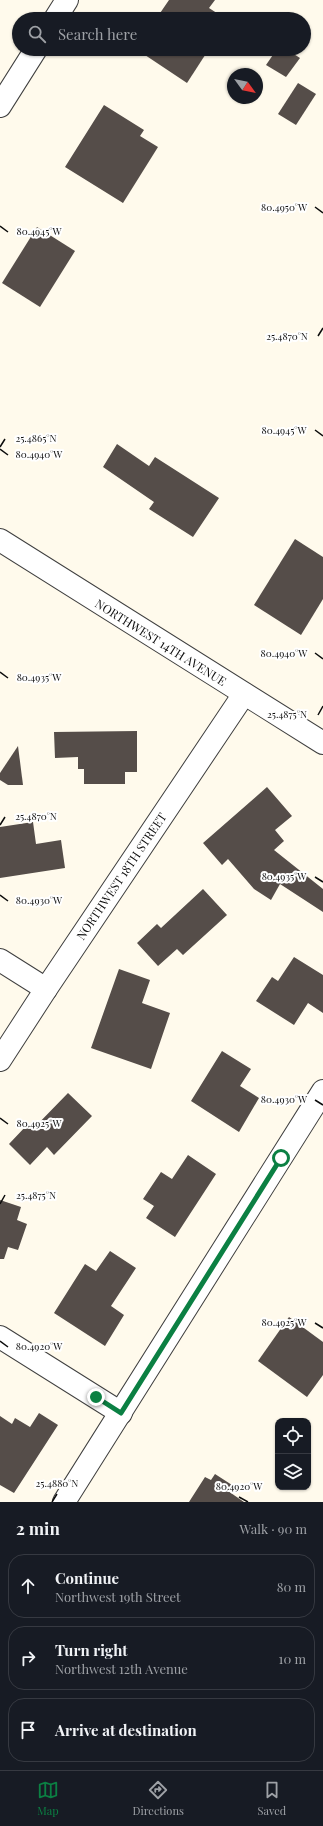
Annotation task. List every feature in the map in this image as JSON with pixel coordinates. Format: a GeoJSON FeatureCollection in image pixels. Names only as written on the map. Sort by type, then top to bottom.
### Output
{"type":"FeatureCollection","features":[{"type":"Feature","properties":{"kind":"street"},"geometry":{"type":"LineString","coordinates":[[59,12],[67,0]]}},
{"type":"Feature","properties":{"kind":"street"},"geometry":{"type":"LineString","coordinates":[[0,106],[32,56]]}},
{"type":"Feature","properties":{"kind":"street","name":"NORTHWEST 14TH AVENUE"},"geometry":{"type":"LineString","coordinates":[[0,540],[323,743]]}},
{"type":"Feature","properties":{"kind":"street","name":"NORTHWEST 18TH STREET"},"geometry":{"type":"LineString","coordinates":[[0,1060],[244,694]]}},
{"type":"Feature","properties":{"kind":"street"},"geometry":{"type":"LineString","coordinates":[[0,960],[46,989]]}},
{"type":"Feature","properties":{"kind":"street"},"geometry":{"type":"LineString","coordinates":[[64,1502],[323,1091]]}},
{"type":"Feature","properties":{"kind":"street"},"geometry":{"type":"LineString","coordinates":[[0,1337],[121,1413]]}},
{"type":"Feature","properties":{"kind":"building"},"geometry":{"type":"Polygon","coordinates":[[[169,0],[215,0],[209,8],[215,12],[161,12],[169,0]]]}},
{"type":"Feature","properties":{"kind":"building"},"geometry":{"type":"Polygon","coordinates":[[[146,56],[204,56],[187,83],[146,56]]]}},
{"type":"Feature","properties":{"kind":"building"},"geometry":{"type":"Polygon","coordinates":[[[272,56],[297,56],[300,58],[286,77],[266,65],[272,56]]]}},
{"type":"Feature","properties":{"kind":"building"},"geometry":{"type":"Polygon","coordinates":[[[298,83],[316,94],[296,125],[278,114],[298,83]]]}},
{"type":"Feature","properties":{"kind":"building"},"geometry":{"type":"Polygon","coordinates":[[[104,105],[144,130],[140,136],[158,147],[123,203],[65,167],[104,105]]]}},
{"type":"Feature","properties":{"kind":"building"},"geometry":{"type":"Polygon","coordinates":[[[37,227],[75,251],[40,307],[2,283],[37,227]]]}},
{"type":"Feature","properties":{"kind":"building"},"geometry":{"type":"Polygon","coordinates":[[[117,444],[149,466],[155,457],[219,498],[193,537],[149,509],[154,502],[103,467],[117,444]]]}},
{"type":"Feature","properties":{"kind":"building"},"geometry":{"type":"Polygon","coordinates":[[[295,539],[323,557],[323,599],[301,635],[254,605],[295,539]]]}},
{"type":"Feature","properties":{"kind":"building"},"geometry":{"type":"Polygon","coordinates":[[[137,731],[137,772],[125,772],[125,784],[84,784],[84,769],[78,769],[78,757],[55,758],[54,732],[137,731]]]}},
{"type":"Feature","properties":{"kind":"building"},"geometry":{"type":"Polygon","coordinates":[[[18,746],[23,785],[8,785],[0,780],[0,773],[18,746]]]}},
{"type":"Feature","properties":{"kind":"building"},"geometry":{"type":"Polygon","coordinates":[[[267,787],[292,816],[275,830],[284,841],[274,850],[323,889],[323,912],[280,884],[271,900],[254,889],[228,859],[222,865],[203,843],[267,787]]]}},
{"type":"Feature","properties":{"kind":"building"},"geometry":{"type":"Polygon","coordinates":[[[33,822],[36,844],[61,840],[65,868],[0,878],[0,827],[33,822]]]}},
{"type":"Feature","properties":{"kind":"building"},"geometry":{"type":"Polygon","coordinates":[[[203,889],[227,915],[183,955],[177,949],[158,966],[137,943],[157,924],[161,928],[203,889]]]}},
{"type":"Feature","properties":{"kind":"building"},"geometry":{"type":"Polygon","coordinates":[[[294,957],[323,975],[323,1013],[308,1003],[294,1025],[256,1001],[272,977],[278,981],[294,957]]]}},
{"type":"Feature","properties":{"kind":"building"},"geometry":{"type":"Polygon","coordinates":[[[119,969],[150,980],[142,1003],[170,1013],[151,1069],[91,1048],[119,969]]]}},
{"type":"Feature","properties":{"kind":"building"},"geometry":{"type":"Polygon","coordinates":[[[222,1051],[251,1069],[240,1086],[259,1098],[239,1132],[191,1101],[222,1051]]]}},
{"type":"Feature","properties":{"kind":"building"},"geometry":{"type":"Polygon","coordinates":[[[68,1093],[92,1116],[54,1155],[47,1147],[30,1165],[9,1144],[27,1125],[32,1130],[68,1093]]]}},
{"type":"Feature","properties":{"kind":"building"},"geometry":{"type":"Polygon","coordinates":[[[188,1155],[216,1174],[175,1237],[146,1218],[154,1206],[143,1199],[161,1172],[172,1179],[188,1155]]]}},
{"type":"Feature","properties":{"kind":"building"},"geometry":{"type":"Polygon","coordinates":[[[0,1200],[21,1207],[17,1220],[27,1224],[18,1250],[8,1247],[4,1259],[0,1259],[0,1200]]]}},
{"type":"Feature","properties":{"kind":"building"},"geometry":{"type":"Polygon","coordinates":[[[110,1251],[136,1268],[111,1306],[124,1315],[105,1346],[54,1313],[85,1264],[96,1271],[110,1251]]]}},
{"type":"Feature","properties":{"kind":"building"},"geometry":{"type":"Polygon","coordinates":[[[289,1317],[323,1342],[323,1375],[307,1397],[258,1361],[289,1317]]]}},
{"type":"Feature","properties":{"kind":"building"},"geometry":{"type":"Polygon","coordinates":[[[39,1413],[58,1425],[14,1493],[0,1485],[0,1416],[12,1424],[15,1418],[30,1427],[39,1413]]]}},
{"type":"Feature","properties":{"kind":"building"},"geometry":{"type":"Polygon","coordinates":[[[215,1474],[232,1485],[228,1491],[244,1502],[189,1502],[205,1477],[211,1480],[215,1474]]]}},
{"type":"Feature","properties":{"kind":"route"},"geometry":{"type":"LineString","coordinates":[[96,1397],[121,1413],[281,1158]]}}]}
